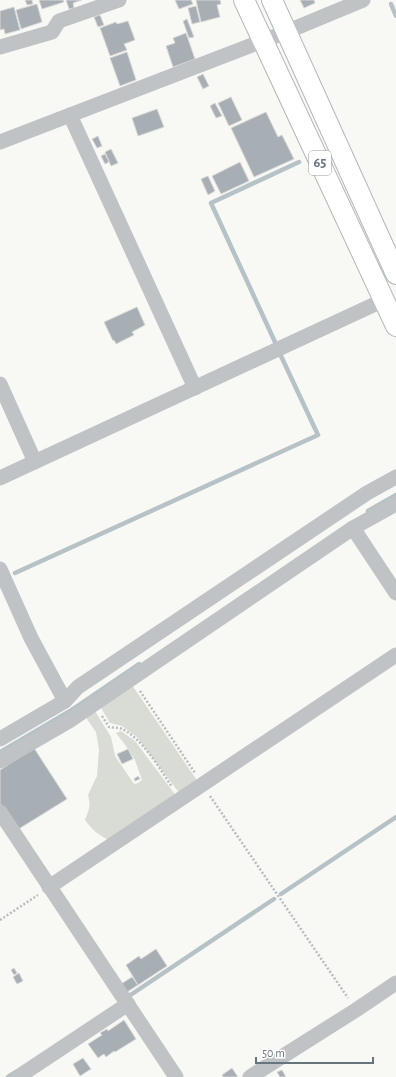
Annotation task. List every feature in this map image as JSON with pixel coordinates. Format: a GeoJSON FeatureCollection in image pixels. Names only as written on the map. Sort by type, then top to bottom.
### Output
{"type":"FeatureCollection","features":[{"type":"Feature","properties":{"kind":"main road","name":"65"},"geometry":{"type":"LineString","coordinates":[[244,0],[396,326]]}},
{"type":"Feature","properties":{"kind":"main road","name":"65"},"geometry":{"type":"LineString","coordinates":[[272,0],[396,274]]}},
{"type":"Feature","properties":{"kind":"street"},"geometry":{"type":"LineString","coordinates":[[0,47],[52,32],[59,21],[119,0]]}},
{"type":"Feature","properties":{"kind":"street"},"geometry":{"type":"LineString","coordinates":[[0,142],[286,32],[362,0]]}},
{"type":"Feature","properties":{"kind":"street"},"geometry":{"type":"LineString","coordinates":[[70,115],[195,388]]}},
{"type":"Feature","properties":{"kind":"street"},"geometry":{"type":"LineString","coordinates":[[0,478],[384,300]]}},
{"type":"Feature","properties":{"kind":"street"},"geometry":{"type":"LineString","coordinates":[[0,384],[35,462]]}},
{"type":"Feature","properties":{"kind":"street"},"geometry":{"type":"LineString","coordinates":[[0,739],[65,701],[78,687],[367,493],[396,477]]}},
{"type":"Feature","properties":{"kind":"street"},"geometry":{"type":"LineString","coordinates":[[0,761],[69,721],[353,528],[396,504]]}},
{"type":"Feature","properties":{"kind":"street"},"geometry":{"type":"LineString","coordinates":[[353,528],[396,593]]}},
{"type":"Feature","properties":{"kind":"street"},"geometry":{"type":"LineString","coordinates":[[0,569],[31,638],[65,701]]}},
{"type":"Feature","properties":{"kind":"street"},"geometry":{"type":"LineString","coordinates":[[50,887],[180,798],[396,655]]}},
{"type":"Feature","properties":{"kind":"street"},"geometry":{"type":"LineString","coordinates":[[0,812],[176,1077]]}},
{"type":"Feature","properties":{"kind":"street"},"geometry":{"type":"LineString","coordinates":[[250,1077],[396,983]]}},
{"type":"Feature","properties":{"kind":"street"},"geometry":{"type":"LineString","coordinates":[[18,1077],[128,1004]]}},
{"type":"Feature","properties":{"kind":"path"},"geometry":{"type":"LineString","coordinates":[[131,679],[356,1010]]}},
{"type":"Feature","properties":{"kind":"path"},"geometry":{"type":"LineString","coordinates":[[95,704],[110,727],[121,728],[134,736],[180,798]]}},
{"type":"Feature","properties":{"kind":"path"},"geometry":{"type":"LineString","coordinates":[[0,920],[50,887]]}},
{"type":"Feature","properties":{"kind":"shaded area"},"geometry":{"type":"Polygon","coordinates":[[[132,685],[198,782],[180,794],[137,737],[122,726],[110,723],[100,706],[132,685]]]}},
{"type":"Feature","properties":{"kind":"shaded area"},"geometry":{"type":"Polygon","coordinates":[[[95,711],[111,737],[115,756],[134,784],[142,780],[135,760],[116,733],[121,731],[135,741],[177,797],[111,841],[96,832],[85,820],[89,808],[88,795],[97,776],[99,750],[96,732],[87,719],[87,715],[95,711]]]}},
{"type":"Feature","properties":{"kind":"building"},"geometry":{"type":"Polygon","coordinates":[[[25,0],[32,0],[33,4],[27,5],[25,0]]]}},
{"type":"Feature","properties":{"kind":"building"},"geometry":{"type":"Polygon","coordinates":[[[39,0],[63,0],[64,2],[42,9],[39,0]]]}},
{"type":"Feature","properties":{"kind":"building"},"geometry":{"type":"Polygon","coordinates":[[[66,0],[82,0],[73,3],[74,8],[69,9],[66,0]]]}},
{"type":"Feature","properties":{"kind":"building"},"geometry":{"type":"Polygon","coordinates":[[[175,0],[191,0],[193,4],[179,9],[175,0]]]}},
{"type":"Feature","properties":{"kind":"building"},"geometry":{"type":"Polygon","coordinates":[[[196,0],[220,0],[221,4],[217,5],[220,17],[201,22],[196,0]]]}},
{"type":"Feature","properties":{"kind":"building"},"geometry":{"type":"Polygon","coordinates":[[[300,0],[314,0],[315,3],[304,8],[300,0]]]}},
{"type":"Feature","properties":{"kind":"building"},"geometry":{"type":"Polygon","coordinates":[[[37,4],[42,22],[21,29],[16,10],[37,4]]]}},
{"type":"Feature","properties":{"kind":"building"},"geometry":{"type":"Polygon","coordinates":[[[196,6],[200,22],[192,24],[188,8],[196,6]]]}},
{"type":"Feature","properties":{"kind":"building"},"geometry":{"type":"Polygon","coordinates":[[[14,7],[20,30],[5,34],[4,29],[0,30],[0,11],[14,7]]]}},
{"type":"Feature","properties":{"kind":"building"},"geometry":{"type":"Polygon","coordinates":[[[100,15],[104,25],[98,27],[94,17],[100,15]]]}},
{"type":"Feature","properties":{"kind":"building"},"geometry":{"type":"Polygon","coordinates":[[[187,19],[194,37],[189,38],[183,21],[187,19]]]}},
{"type":"Feature","properties":{"kind":"building"},"geometry":{"type":"Polygon","coordinates":[[[128,21],[135,40],[124,44],[127,50],[110,56],[100,28],[116,22],[117,24],[128,21]]]}},
{"type":"Feature","properties":{"kind":"building"},"geometry":{"type":"Polygon","coordinates":[[[186,33],[195,59],[173,67],[166,46],[175,43],[173,38],[186,33]]]}},
{"type":"Feature","properties":{"kind":"building"},"geometry":{"type":"Polygon","coordinates":[[[127,52],[136,80],[120,86],[110,58],[127,52]]]}},
{"type":"Feature","properties":{"kind":"building"},"geometry":{"type":"Polygon","coordinates":[[[203,74],[209,86],[203,89],[197,77],[203,74]]]}},
{"type":"Feature","properties":{"kind":"building"},"geometry":{"type":"Polygon","coordinates":[[[231,97],[242,120],[229,126],[218,103],[231,97]]]}},
{"type":"Feature","properties":{"kind":"building"},"geometry":{"type":"Polygon","coordinates":[[[215,103],[222,116],[216,118],[210,106],[215,103]]]}},
{"type":"Feature","properties":{"kind":"building"},"geometry":{"type":"Polygon","coordinates":[[[157,109],[164,127],[138,136],[132,118],[157,109]]]}},
{"type":"Feature","properties":{"kind":"building"},"geometry":{"type":"Polygon","coordinates":[[[266,112],[278,137],[282,135],[294,159],[254,177],[231,128],[266,112]]]}},
{"type":"Feature","properties":{"kind":"building"},"geometry":{"type":"Polygon","coordinates":[[[98,136],[102,146],[97,148],[92,139],[98,136]]]}},
{"type":"Feature","properties":{"kind":"building"},"geometry":{"type":"Polygon","coordinates":[[[111,149],[118,163],[111,166],[105,152],[111,149]]]}},
{"type":"Feature","properties":{"kind":"building"},"geometry":{"type":"Polygon","coordinates":[[[105,154],[109,162],[105,164],[101,156],[105,154]]]}},
{"type":"Feature","properties":{"kind":"building"},"geometry":{"type":"Polygon","coordinates":[[[240,162],[249,181],[221,194],[212,176],[240,162]]]}},
{"type":"Feature","properties":{"kind":"building"},"geometry":{"type":"Polygon","coordinates":[[[208,176],[215,191],[208,195],[201,179],[208,176]]]}},
{"type":"Feature","properties":{"kind":"building"},"geometry":{"type":"Polygon","coordinates":[[[137,307],[145,325],[132,332],[134,335],[116,344],[104,322],[137,307]]]}},
{"type":"Feature","properties":{"kind":"building"},"geometry":{"type":"Polygon","coordinates":[[[34,748],[67,799],[17,830],[0,804],[0,770],[34,748]]]}},
{"type":"Feature","properties":{"kind":"building"},"geometry":{"type":"Polygon","coordinates":[[[128,749],[133,759],[122,764],[117,754],[128,749]]]}},
{"type":"Feature","properties":{"kind":"building"},"geometry":{"type":"Polygon","coordinates":[[[138,776],[140,779],[135,781],[134,779],[138,776]]]}},
{"type":"Feature","properties":{"kind":"building"},"geometry":{"type":"Polygon","coordinates":[[[156,949],[167,966],[138,985],[126,965],[139,956],[141,959],[156,949]]]}},
{"type":"Feature","properties":{"kind":"building"},"geometry":{"type":"Polygon","coordinates":[[[14,968],[17,973],[14,975],[11,970],[14,968]]]}},
{"type":"Feature","properties":{"kind":"building"},"geometry":{"type":"Polygon","coordinates":[[[19,973],[23,981],[17,984],[13,977],[19,973]]]}},
{"type":"Feature","properties":{"kind":"building"},"geometry":{"type":"Polygon","coordinates":[[[132,977],[138,985],[127,992],[121,984],[132,977]]]}},
{"type":"Feature","properties":{"kind":"building"},"geometry":{"type":"Polygon","coordinates":[[[124,1020],[136,1039],[106,1057],[104,1054],[98,1058],[88,1044],[102,1035],[100,1033],[107,1029],[108,1031],[124,1020]]]}},
{"type":"Feature","properties":{"kind":"building"},"geometry":{"type":"Polygon","coordinates":[[[83,1058],[91,1069],[80,1076],[73,1064],[83,1058]]]}},
{"type":"Feature","properties":{"kind":"building"},"geometry":{"type":"Polygon","coordinates":[[[232,1068],[238,1077],[223,1077],[222,1075],[232,1068]]]}},
{"type":"Feature","properties":{"kind":"building"},"geometry":{"type":"Polygon","coordinates":[[[282,1070],[286,1077],[280,1077],[277,1072],[282,1070]]]}},
{"type":"Feature","properties":{"kind":"waterway"},"geometry":{"type":"LineString","coordinates":[[391,4],[396,16]]}},
{"type":"Feature","properties":{"kind":"waterway"},"geometry":{"type":"LineString","coordinates":[[275,342],[211,203],[299,162]]}},
{"type":"Feature","properties":{"kind":"waterway"},"geometry":{"type":"LineString","coordinates":[[15,573],[318,435],[281,356]]}},
{"type":"Feature","properties":{"kind":"waterway"},"geometry":{"type":"LineString","coordinates":[[368,511],[396,495]]}},
{"type":"Feature","properties":{"kind":"waterway"},"geometry":{"type":"LineString","coordinates":[[0,752],[70,711],[139,664]]}},
{"type":"Feature","properties":{"kind":"waterway"},"geometry":{"type":"LineString","coordinates":[[281,894],[396,817]]}},
{"type":"Feature","properties":{"kind":"waterway"},"geometry":{"type":"LineString","coordinates":[[129,996],[274,899]]}},
{"type":"Feature","properties":{"kind":"waterway"},"geometry":{"type":"LineString","coordinates":[[8,1077],[16,1072]]}}]}
